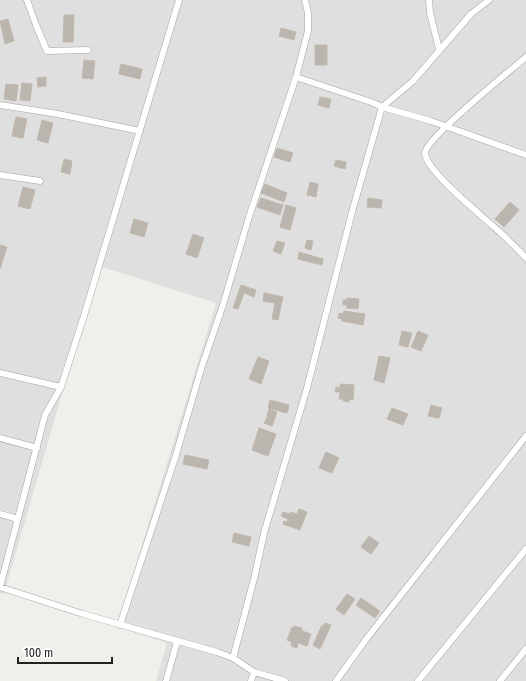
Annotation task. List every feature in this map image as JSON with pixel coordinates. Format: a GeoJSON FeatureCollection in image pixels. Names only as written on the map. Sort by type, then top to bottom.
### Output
{"type":"FeatureCollection","features":[{"type":"Feature","properties":{"kind":"street"},"geometry":{"type":"LineString","coordinates":[[27,0],[47,51],[88,50]]}},
{"type":"Feature","properties":{"kind":"street"},"geometry":{"type":"LineString","coordinates":[[179,0],[118,206],[61,387],[45,415],[0,587],[83,614],[177,642],[217,652],[233,658],[254,672],[285,681]]}},
{"type":"Feature","properties":{"kind":"street"},"geometry":{"type":"LineString","coordinates":[[120,625],[175,458],[202,366],[223,305],[248,217],[296,77],[308,31],[308,13],[305,0]]}},
{"type":"Feature","properties":{"kind":"street"},"geometry":{"type":"LineString","coordinates":[[429,0],[430,13],[440,50]]}},
{"type":"Feature","properties":{"kind":"street"},"geometry":{"type":"LineString","coordinates":[[233,658],[255,575],[264,532],[307,388],[352,212],[382,107],[413,82],[471,14],[489,0]]}},
{"type":"Feature","properties":{"kind":"street"},"geometry":{"type":"LineString","coordinates":[[526,57],[446,126],[426,149],[425,154],[428,162],[444,182],[495,227],[526,258]]}},
{"type":"Feature","properties":{"kind":"street"},"geometry":{"type":"LineString","coordinates":[[296,77],[382,107],[446,126],[526,155]]}},
{"type":"Feature","properties":{"kind":"street"},"geometry":{"type":"LineString","coordinates":[[0,105],[58,114],[140,131]]}},
{"type":"Feature","properties":{"kind":"street"},"geometry":{"type":"LineString","coordinates":[[0,175],[40,182]]}},
{"type":"Feature","properties":{"kind":"street"},"geometry":{"type":"LineString","coordinates":[[0,373],[61,387]]}},
{"type":"Feature","properties":{"kind":"street"},"geometry":{"type":"LineString","coordinates":[[336,681],[367,638],[526,436]]}},
{"type":"Feature","properties":{"kind":"street"},"geometry":{"type":"LineString","coordinates":[[0,438],[37,448]]}},
{"type":"Feature","properties":{"kind":"street"},"geometry":{"type":"LineString","coordinates":[[0,514],[18,519]]}},
{"type":"Feature","properties":{"kind":"street"},"geometry":{"type":"LineString","coordinates":[[418,681],[526,549]]}},
{"type":"Feature","properties":{"kind":"street"},"geometry":{"type":"LineString","coordinates":[[166,681],[177,642]]}},
{"type":"Feature","properties":{"kind":"street"},"geometry":{"type":"LineString","coordinates":[[500,681],[526,649]]}},
{"type":"Feature","properties":{"kind":"street"},"geometry":{"type":"LineString","coordinates":[[252,681],[254,672]]}},
{"type":"Feature","properties":{"kind":"shaded area"},"geometry":{"type":"Polygon","coordinates":[[[0,0],[526,0],[526,681],[156,681],[167,643],[117,627],[216,303],[99,266],[4,594],[0,593],[0,0]]]}},
{"type":"Feature","properties":{"kind":"building"},"geometry":{"type":"Polygon","coordinates":[[[64,15],[74,15],[73,42],[63,42],[64,15]]]}},
{"type":"Feature","properties":{"kind":"building"},"geometry":{"type":"Polygon","coordinates":[[[8,19],[14,41],[5,44],[0,21],[8,19]]]}},
{"type":"Feature","properties":{"kind":"building"},"geometry":{"type":"Polygon","coordinates":[[[281,28],[296,32],[294,40],[279,36],[281,28]]]}},
{"type":"Feature","properties":{"kind":"building"},"geometry":{"type":"Polygon","coordinates":[[[315,45],[327,45],[327,65],[315,65],[315,45]]]}},
{"type":"Feature","properties":{"kind":"building"},"geometry":{"type":"Polygon","coordinates":[[[84,60],[95,61],[93,79],[82,78],[84,60]]]}},
{"type":"Feature","properties":{"kind":"building"},"geometry":{"type":"Polygon","coordinates":[[[121,64],[142,69],[140,79],[119,74],[121,64]]]}},
{"type":"Feature","properties":{"kind":"building"},"geometry":{"type":"Polygon","coordinates":[[[46,77],[46,86],[38,87],[37,78],[46,77]]]}},
{"type":"Feature","properties":{"kind":"building"},"geometry":{"type":"Polygon","coordinates":[[[22,83],[32,84],[30,101],[20,100],[22,83]]]}},
{"type":"Feature","properties":{"kind":"building"},"geometry":{"type":"Polygon","coordinates":[[[6,84],[18,85],[16,101],[4,99],[6,84]]]}},
{"type":"Feature","properties":{"kind":"building"},"geometry":{"type":"Polygon","coordinates":[[[320,97],[331,99],[329,108],[318,105],[320,97]]]}},
{"type":"Feature","properties":{"kind":"building"},"geometry":{"type":"Polygon","coordinates":[[[16,117],[27,119],[23,138],[12,136],[16,117]]]}},
{"type":"Feature","properties":{"kind":"building"},"geometry":{"type":"Polygon","coordinates":[[[42,120],[53,123],[48,143],[37,140],[42,120]]]}},
{"type":"Feature","properties":{"kind":"building"},"geometry":{"type":"Polygon","coordinates":[[[277,148],[293,153],[290,162],[274,157],[277,148]]]}},
{"type":"Feature","properties":{"kind":"building"},"geometry":{"type":"Polygon","coordinates":[[[64,159],[72,161],[70,174],[61,172],[64,159]]]}},
{"type":"Feature","properties":{"kind":"building"},"geometry":{"type":"Polygon","coordinates":[[[336,160],[346,162],[345,169],[334,166],[336,160]]]}},
{"type":"Feature","properties":{"kind":"building"},"geometry":{"type":"Polygon","coordinates":[[[310,182],[318,184],[316,197],[307,195],[310,182]]]}},
{"type":"Feature","properties":{"kind":"building"},"geometry":{"type":"Polygon","coordinates":[[[265,184],[287,193],[284,202],[261,193],[265,184]]]}},
{"type":"Feature","properties":{"kind":"building"},"geometry":{"type":"Polygon","coordinates":[[[23,187],[35,190],[30,209],[18,206],[23,187]]]}},
{"type":"Feature","properties":{"kind":"building"},"geometry":{"type":"Polygon","coordinates":[[[261,198],[283,205],[280,215],[257,207],[261,198]]]}},
{"type":"Feature","properties":{"kind":"building"},"geometry":{"type":"Polygon","coordinates":[[[368,198],[382,200],[381,208],[367,207],[368,198]]]}},
{"type":"Feature","properties":{"kind":"building"},"geometry":{"type":"Polygon","coordinates":[[[510,202],[519,210],[504,227],[495,219],[510,202]]]}},
{"type":"Feature","properties":{"kind":"building"},"geometry":{"type":"Polygon","coordinates":[[[286,205],[296,208],[290,230],[280,227],[286,205]]]}},
{"type":"Feature","properties":{"kind":"building"},"geometry":{"type":"Polygon","coordinates":[[[134,219],[148,223],[144,237],[130,233],[134,219]]]}},
{"type":"Feature","properties":{"kind":"building"},"geometry":{"type":"Polygon","coordinates":[[[193,234],[204,238],[197,258],[186,254],[193,234]]]}},
{"type":"Feature","properties":{"kind":"building"},"geometry":{"type":"Polygon","coordinates":[[[307,240],[313,241],[311,250],[305,248],[307,240]]]}},
{"type":"Feature","properties":{"kind":"building"},"geometry":{"type":"Polygon","coordinates":[[[277,241],[285,243],[281,254],[273,251],[277,241]]]}},
{"type":"Feature","properties":{"kind":"building"},"geometry":{"type":"Polygon","coordinates":[[[0,245],[7,247],[0,269],[0,245]]]}},
{"type":"Feature","properties":{"kind":"building"},"geometry":{"type":"Polygon","coordinates":[[[299,252],[323,259],[322,265],[298,259],[299,252]]]}},
{"type":"Feature","properties":{"kind":"building"},"geometry":{"type":"Polygon","coordinates":[[[241,285],[256,290],[254,297],[244,293],[238,309],[233,308],[241,285]]]}},
{"type":"Feature","properties":{"kind":"building"},"geometry":{"type":"Polygon","coordinates":[[[264,293],[283,297],[278,320],[272,319],[275,303],[263,301],[264,293]]]}},
{"type":"Feature","properties":{"kind":"building"},"geometry":{"type":"Polygon","coordinates":[[[347,298],[359,299],[358,309],[346,308],[347,305],[343,305],[343,300],[347,300],[347,298]]]}},
{"type":"Feature","properties":{"kind":"building"},"geometry":{"type":"Polygon","coordinates":[[[344,311],[365,314],[363,325],[342,321],[342,319],[338,318],[339,313],[343,314],[344,311]]]}},
{"type":"Feature","properties":{"kind":"building"},"geometry":{"type":"Polygon","coordinates":[[[402,331],[412,333],[408,347],[399,345],[402,331]]]}},
{"type":"Feature","properties":{"kind":"building"},"geometry":{"type":"Polygon","coordinates":[[[418,331],[428,335],[421,351],[411,347],[418,331]]]}},
{"type":"Feature","properties":{"kind":"building"},"geometry":{"type":"Polygon","coordinates":[[[379,356],[390,358],[384,383],[374,380],[379,356]]]}},
{"type":"Feature","properties":{"kind":"building"},"geometry":{"type":"Polygon","coordinates":[[[258,357],[269,361],[261,384],[249,379],[258,357]]]}},
{"type":"Feature","properties":{"kind":"building"},"geometry":{"type":"Polygon","coordinates":[[[340,384],[354,385],[353,400],[349,399],[349,402],[339,399],[340,392],[335,392],[336,387],[340,388],[340,384]]]}},
{"type":"Feature","properties":{"kind":"building"},"geometry":{"type":"Polygon","coordinates":[[[270,400],[289,405],[287,413],[268,408],[270,400]]]}},
{"type":"Feature","properties":{"kind":"building"},"geometry":{"type":"Polygon","coordinates":[[[431,405],[442,408],[439,418],[428,416],[431,405]]]}},
{"type":"Feature","properties":{"kind":"building"},"geometry":{"type":"Polygon","coordinates":[[[392,408],[408,414],[403,425],[387,419],[392,408]]]}},
{"type":"Feature","properties":{"kind":"building"},"geometry":{"type":"Polygon","coordinates":[[[269,409],[277,412],[272,426],[264,423],[268,416],[269,409]]]}},
{"type":"Feature","properties":{"kind":"building"},"geometry":{"type":"Polygon","coordinates":[[[259,428],[276,434],[268,456],[252,450],[259,428]]]}},
{"type":"Feature","properties":{"kind":"building"},"geometry":{"type":"Polygon","coordinates":[[[326,452],[339,458],[332,473],[319,468],[326,452]]]}},
{"type":"Feature","properties":{"kind":"building"},"geometry":{"type":"Polygon","coordinates":[[[185,455],[209,460],[207,469],[183,464],[185,455]]]}},
{"type":"Feature","properties":{"kind":"building"},"geometry":{"type":"Polygon","coordinates":[[[299,509],[307,512],[300,530],[283,524],[284,521],[287,522],[288,519],[281,516],[283,512],[297,514],[299,509]]]}},
{"type":"Feature","properties":{"kind":"building"},"geometry":{"type":"Polygon","coordinates":[[[234,533],[251,537],[249,546],[232,542],[234,533]]]}},
{"type":"Feature","properties":{"kind":"building"},"geometry":{"type":"Polygon","coordinates":[[[369,536],[379,543],[371,554],[361,547],[369,536]]]}},
{"type":"Feature","properties":{"kind":"building"},"geometry":{"type":"Polygon","coordinates":[[[347,594],[355,599],[344,615],[336,609],[347,594]]]}},
{"type":"Feature","properties":{"kind":"building"},"geometry":{"type":"Polygon","coordinates":[[[361,598],[380,611],[375,618],[356,605],[361,598]]]}},
{"type":"Feature","properties":{"kind":"building"},"geometry":{"type":"Polygon","coordinates":[[[325,623],[331,625],[320,649],[313,645],[322,625],[324,626],[325,623]]]}},
{"type":"Feature","properties":{"kind":"building"},"geometry":{"type":"Polygon","coordinates":[[[294,626],[302,628],[302,631],[311,634],[307,646],[298,643],[297,648],[291,646],[292,642],[287,640],[292,627],[294,628],[294,626]]]}}]}
